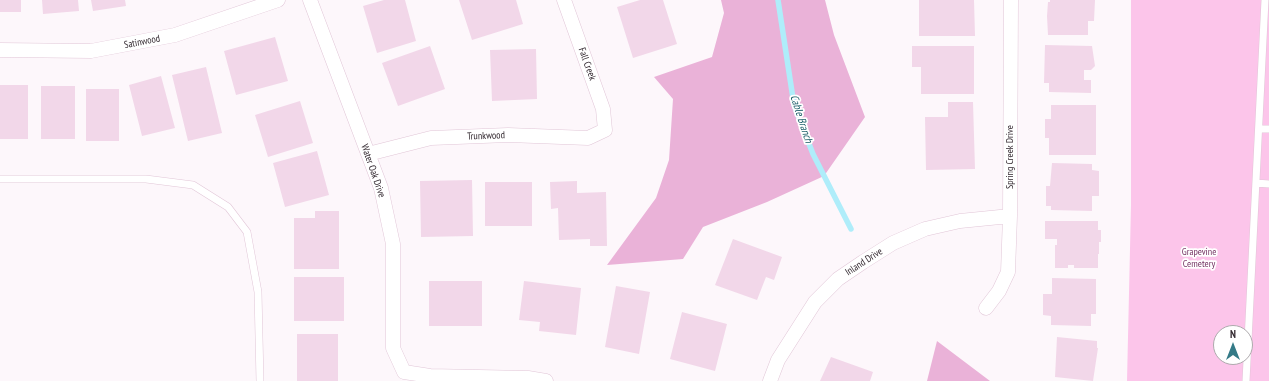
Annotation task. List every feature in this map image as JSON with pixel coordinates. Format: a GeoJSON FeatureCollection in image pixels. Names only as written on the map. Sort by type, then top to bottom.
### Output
{"type":"FeatureCollection","features":[{"type":"Feature","properties":{"kind":"street","name":"Satinwood"},"geometry":{"type":"LineString","coordinates":[[0,50],[91,51],[174,35],[278,0]]}},
{"type":"Feature","properties":{"kind":"street","name":"Water Oak Drive"},"geometry":{"type":"LineString","coordinates":[[310,0],[381,188],[393,244],[393,348],[404,372],[430,376],[528,378],[546,381]]}},
{"type":"Feature","properties":{"kind":"street","name":"Fall Creek"},"geometry":{"type":"LineString","coordinates":[[564,0],[603,109],[605,130]]}},
{"type":"Feature","properties":{"kind":"street","name":"Spring Creek Drive"},"geometry":{"type":"LineString","coordinates":[[986,308],[999,291],[1008,272],[1010,216],[1011,0]]}},
{"type":"Feature","properties":{"kind":"street","name":"Trunkwood"},"geometry":{"type":"LineString","coordinates":[[368,154],[431,138],[508,135],[588,138],[605,130]]}},
{"type":"Feature","properties":{"kind":"street","name":"Inland Drive"},"geometry":{"type":"LineString","coordinates":[[770,381],[778,360],[815,302],[838,279],[893,243],[925,229],[960,221],[1010,216]]}},
{"type":"Feature","properties":{"kind":"lane"},"geometry":{"type":"LineString","coordinates":[[1246,381],[1259,129],[1266,54],[1265,0]]}},
{"type":"Feature","properties":{"kind":"lane"},"geometry":{"type":"LineString","coordinates":[[1259,129],[1269,129]]}},
{"type":"Feature","properties":{"kind":"lane"},"geometry":{"type":"LineString","coordinates":[[0,179],[146,179],[194,185],[228,207],[247,232],[258,292],[260,381]]}},
{"type":"Feature","properties":{"kind":"lane"},"geometry":{"type":"LineString","coordinates":[[1256,183],[1269,184]]}},
{"type":"Feature","properties":{"kind":"green space","name":"Grapevine Cemetery"},"geometry":{"type":"Polygon","coordinates":[[[1131,0],[1269,0],[1269,381],[1127,381],[1131,205],[1131,0]]]}},
{"type":"Feature","properties":{"kind":"shaded area"},"geometry":{"type":"Polygon","coordinates":[[[721,0],[825,0],[834,35],[865,117],[824,176],[767,202],[703,227],[683,259],[607,265],[656,198],[669,160],[673,99],[654,77],[712,57],[724,13],[721,0]]]}},
{"type":"Feature","properties":{"kind":"shaded area"},"geometry":{"type":"Polygon","coordinates":[[[937,341],[990,381],[927,381],[937,341]]]}},
{"type":"Feature","properties":{"kind":"building"},"geometry":{"type":"Polygon","coordinates":[[[0,0],[21,0],[21,12],[0,12],[0,0]]]}},
{"type":"Feature","properties":{"kind":"building"},"geometry":{"type":"Polygon","coordinates":[[[42,0],[78,0],[79,11],[43,14],[42,0]]]}},
{"type":"Feature","properties":{"kind":"building"},"geometry":{"type":"Polygon","coordinates":[[[91,0],[125,0],[126,6],[93,11],[91,0]]]}},
{"type":"Feature","properties":{"kind":"building"},"geometry":{"type":"Polygon","coordinates":[[[384,0],[405,0],[416,41],[377,53],[363,6],[384,0]]]}},
{"type":"Feature","properties":{"kind":"building"},"geometry":{"type":"Polygon","coordinates":[[[459,0],[516,0],[523,24],[472,40],[459,0]]]}},
{"type":"Feature","properties":{"kind":"building"},"geometry":{"type":"Polygon","coordinates":[[[640,0],[663,0],[677,44],[633,58],[617,7],[640,0]]]}},
{"type":"Feature","properties":{"kind":"building"},"geometry":{"type":"Polygon","coordinates":[[[919,0],[974,0],[975,36],[919,36],[919,0]]]}},
{"type":"Feature","properties":{"kind":"building"},"geometry":{"type":"Polygon","coordinates":[[[1050,0],[1095,0],[1094,21],[1088,21],[1088,35],[1048,35],[1047,16],[1048,2],[1050,2],[1050,0]]]}},
{"type":"Feature","properties":{"kind":"building"},"geometry":{"type":"Polygon","coordinates":[[[275,37],[288,81],[236,95],[224,51],[275,37]]]}},
{"type":"Feature","properties":{"kind":"building"},"geometry":{"type":"Polygon","coordinates":[[[1045,45],[1092,46],[1095,66],[1091,70],[1084,70],[1084,80],[1091,80],[1091,93],[1049,92],[1049,83],[1044,83],[1045,45]]]}},
{"type":"Feature","properties":{"kind":"building"},"geometry":{"type":"Polygon","coordinates":[[[430,46],[445,89],[398,106],[382,63],[430,46]]]}},
{"type":"Feature","properties":{"kind":"building"},"geometry":{"type":"Polygon","coordinates":[[[912,46],[974,46],[974,94],[921,94],[921,67],[912,67],[912,46]]]}},
{"type":"Feature","properties":{"kind":"building"},"geometry":{"type":"Polygon","coordinates":[[[536,49],[537,99],[492,101],[490,50],[536,49]]]}},
{"type":"Feature","properties":{"kind":"building"},"geometry":{"type":"Polygon","coordinates":[[[206,67],[222,133],[188,141],[172,75],[206,67]]]}},
{"type":"Feature","properties":{"kind":"building"},"geometry":{"type":"Polygon","coordinates":[[[161,76],[175,128],[142,136],[129,85],[161,76]]]}},
{"type":"Feature","properties":{"kind":"building"},"geometry":{"type":"Polygon","coordinates":[[[0,85],[28,85],[28,139],[0,139],[0,85]]]}},
{"type":"Feature","properties":{"kind":"building"},"geometry":{"type":"Polygon","coordinates":[[[41,86],[75,86],[75,139],[41,139],[41,86]]]}},
{"type":"Feature","properties":{"kind":"building"},"geometry":{"type":"Polygon","coordinates":[[[86,89],[119,89],[119,141],[86,141],[86,89]]]}},
{"type":"Feature","properties":{"kind":"building"},"geometry":{"type":"Polygon","coordinates":[[[300,101],[313,143],[268,157],[255,115],[300,101]]]}},
{"type":"Feature","properties":{"kind":"building"},"geometry":{"type":"Polygon","coordinates":[[[948,102],[973,102],[975,169],[926,170],[925,117],[948,117],[948,102]]]}},
{"type":"Feature","properties":{"kind":"building"},"geometry":{"type":"Polygon","coordinates":[[[1051,105],[1096,105],[1096,155],[1049,155],[1049,138],[1045,138],[1045,119],[1051,119],[1051,105]]]}},
{"type":"Feature","properties":{"kind":"building"},"geometry":{"type":"Polygon","coordinates":[[[317,151],[329,195],[285,207],[273,163],[317,151]]]}},
{"type":"Feature","properties":{"kind":"building"},"geometry":{"type":"Polygon","coordinates":[[[1052,163],[1092,164],[1092,170],[1099,171],[1099,196],[1092,196],[1092,211],[1051,210],[1051,206],[1046,206],[1046,186],[1050,186],[1052,163]]]}},
{"type":"Feature","properties":{"kind":"building"},"geometry":{"type":"Polygon","coordinates":[[[472,180],[473,236],[421,237],[420,181],[472,180]]]}},
{"type":"Feature","properties":{"kind":"building"},"geometry":{"type":"Polygon","coordinates":[[[577,181],[577,193],[606,192],[607,246],[590,246],[590,239],[559,240],[558,208],[551,209],[550,182],[577,181]]]}},
{"type":"Feature","properties":{"kind":"building"},"geometry":{"type":"Polygon","coordinates":[[[485,182],[532,182],[532,226],[485,226],[485,182]]]}},
{"type":"Feature","properties":{"kind":"building"},"geometry":{"type":"Polygon","coordinates":[[[315,211],[339,211],[339,269],[294,269],[294,218],[315,218],[315,211]]]}},
{"type":"Feature","properties":{"kind":"building"},"geometry":{"type":"Polygon","coordinates":[[[1045,221],[1098,221],[1098,230],[1101,230],[1101,242],[1099,242],[1098,268],[1074,268],[1074,265],[1068,265],[1068,268],[1055,268],[1055,245],[1057,245],[1057,239],[1045,239],[1045,221]]]}},
{"type":"Feature","properties":{"kind":"building"},"geometry":{"type":"Polygon","coordinates":[[[733,239],[782,257],[774,280],[766,277],[757,300],[715,285],[733,239]]]}},
{"type":"Feature","properties":{"kind":"building"},"geometry":{"type":"Polygon","coordinates":[[[294,277],[344,277],[344,321],[294,321],[294,277]]]}},
{"type":"Feature","properties":{"kind":"building"},"geometry":{"type":"Polygon","coordinates":[[[1052,278],[1096,279],[1096,314],[1091,314],[1091,326],[1051,325],[1051,316],[1043,315],[1043,294],[1052,294],[1052,278]]]}},
{"type":"Feature","properties":{"kind":"building"},"geometry":{"type":"Polygon","coordinates":[[[429,281],[482,281],[482,326],[429,326],[429,281]]]}},
{"type":"Feature","properties":{"kind":"building"},"geometry":{"type":"Polygon","coordinates":[[[524,281],[581,288],[576,335],[539,331],[540,322],[519,320],[524,281]]]}},
{"type":"Feature","properties":{"kind":"building"},"geometry":{"type":"Polygon","coordinates":[[[616,286],[650,292],[639,354],[605,347],[616,286]]]}},
{"type":"Feature","properties":{"kind":"building"},"geometry":{"type":"Polygon","coordinates":[[[682,312],[727,324],[715,371],[670,359],[682,312]]]}},
{"type":"Feature","properties":{"kind":"building"},"geometry":{"type":"Polygon","coordinates":[[[297,334],[338,334],[338,381],[297,381],[297,334]]]}},
{"type":"Feature","properties":{"kind":"building"},"geometry":{"type":"Polygon","coordinates":[[[1057,337],[1097,341],[1098,348],[1093,381],[1055,377],[1057,337]]]}},
{"type":"Feature","properties":{"kind":"building"},"geometry":{"type":"Polygon","coordinates":[[[831,357],[873,372],[870,381],[820,381],[831,357]]]}},
{"type":"Feature","properties":{"kind":"waterway","name":"Cable Branch"},"geometry":{"type":"LineString","coordinates":[[778,0],[794,105],[813,154],[851,229]]}}]}
